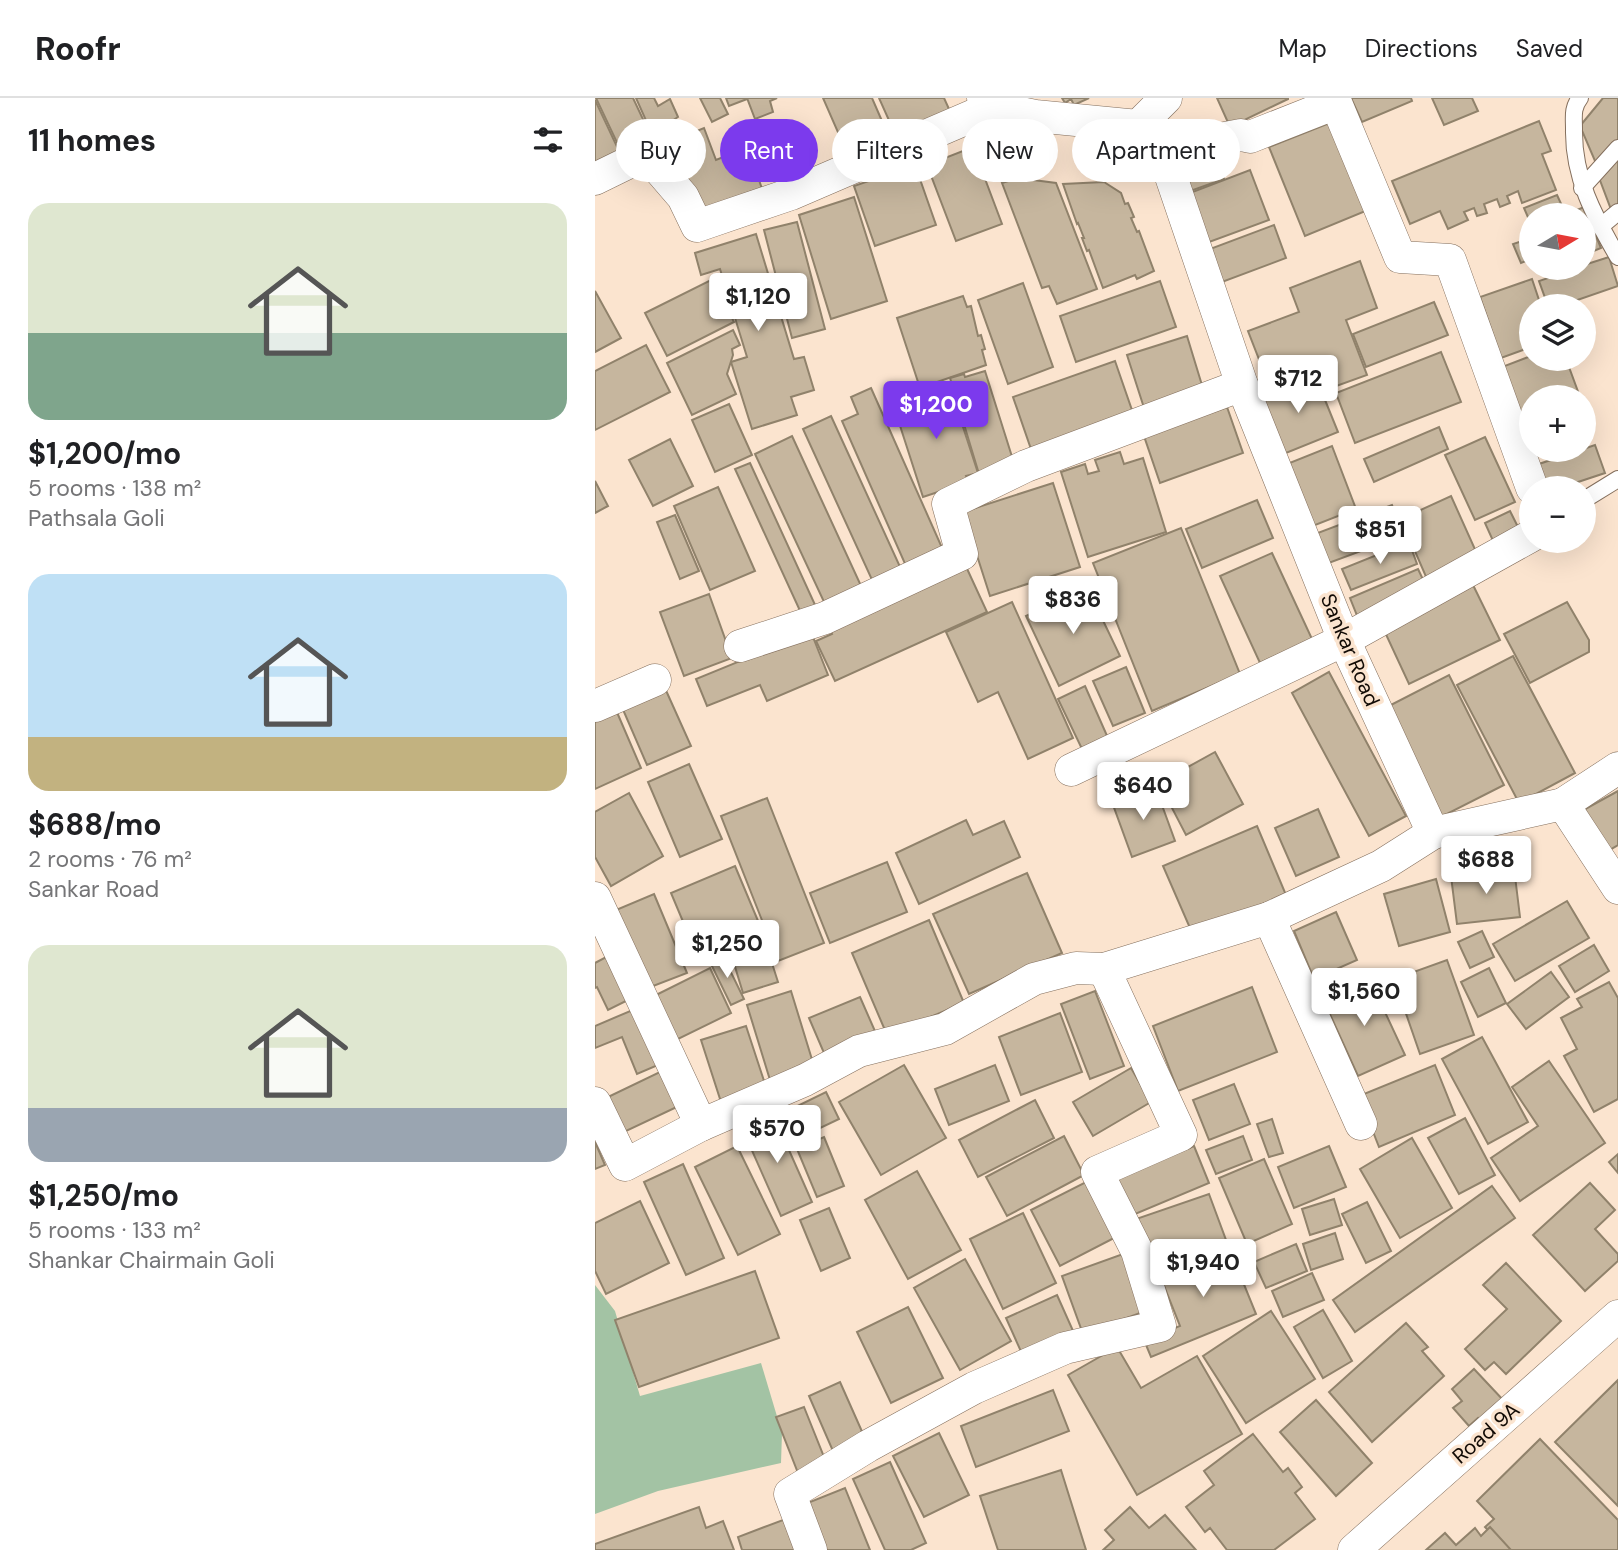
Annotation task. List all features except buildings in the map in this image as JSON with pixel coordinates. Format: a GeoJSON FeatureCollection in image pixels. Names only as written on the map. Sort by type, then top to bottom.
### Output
{"type":"FeatureCollection","features":[{"type":"Feature","properties":{"kind":"street"},"geometry":{"type":"LineString","coordinates":[[1145,119],[1166,98]]}},
{"type":"Feature","properties":{"kind":"street"},"geometry":{"type":"LineString","coordinates":[[595,179],[646,155],[683,197],[697,226],[791,194],[988,103],[1035,116],[1072,120]]}},
{"type":"Feature","properties":{"kind":"street"},"geometry":{"type":"LineString","coordinates":[[1240,135],[1250,136],[1336,103],[1400,257],[1450,260],[1528,476]]}},
{"type":"Feature","properties":{"kind":"street","name":"Sankar Road"},"geometry":{"type":"LineString","coordinates":[[1173,182],[1242,385],[1344,640],[1433,833]]}},
{"type":"Feature","properties":{"kind":"street"},"geometry":{"type":"LineString","coordinates":[[740,646],[825,618],[962,554],[948,504],[1026,466],[1242,385]]}},
{"type":"Feature","properties":{"kind":"street"},"geometry":{"type":"LineString","coordinates":[[1072,770],[1344,640],[1519,543]]}},
{"type":"Feature","properties":{"kind":"street"},"geometry":{"type":"LineString","coordinates":[[595,706],[655,680]]}},
{"type":"Feature","properties":{"kind":"street"},"geometry":{"type":"LineString","coordinates":[[595,1103],[625,1165],[701,1125],[805,1080],[859,1051],[945,1029],[1034,979],[1076,968],[1104,969],[1269,918],[1381,866],[1433,833],[1563,804],[1618,768]]}},
{"type":"Feature","properties":{"kind":"street"},"geometry":{"type":"LineString","coordinates":[[1563,804],[1618,888]]}},
{"type":"Feature","properties":{"kind":"street"},"geometry":{"type":"LineString","coordinates":[[595,898],[701,1125]]}},
{"type":"Feature","properties":{"kind":"street"},"geometry":{"type":"LineString","coordinates":[[1269,918],[1361,1124]]}},
{"type":"Feature","properties":{"kind":"street"},"geometry":{"type":"LineString","coordinates":[[811,1550],[790,1494],[868,1446],[974,1388],[1065,1348],[1160,1326],[1137,1251],[1097,1172],[1181,1135],[1104,969]]}},
{"type":"Feature","properties":{"kind":"street","name":"Road 9A"},"geometry":{"type":"LineString","coordinates":[[1354,1550],[1618,1316]]}},
{"type":"Feature","properties":{"kind":"lane"},"geometry":{"type":"LineString","coordinates":[[1580,98],[1574,106],[1577,171],[1601,227],[1618,257]]}},
{"type":"Feature","properties":{"kind":"lane"},"geometry":{"type":"LineString","coordinates":[[1582,187],[1618,148]]}},
{"type":"Feature","properties":{"kind":"lane"},"geometry":{"type":"LineString","coordinates":[[1601,227],[1618,212]]}},
{"type":"Feature","properties":{"kind":"lane"},"geometry":{"type":"LineString","coordinates":[[1596,493],[1618,479]]}},
{"type":"Feature","properties":{"kind":"green space"},"geometry":{"type":"Polygon","coordinates":[[[595,1285],[615,1311],[640,1396],[761,1363],[782,1433],[781,1463],[658,1491],[595,1514],[595,1285]]]}}]}
